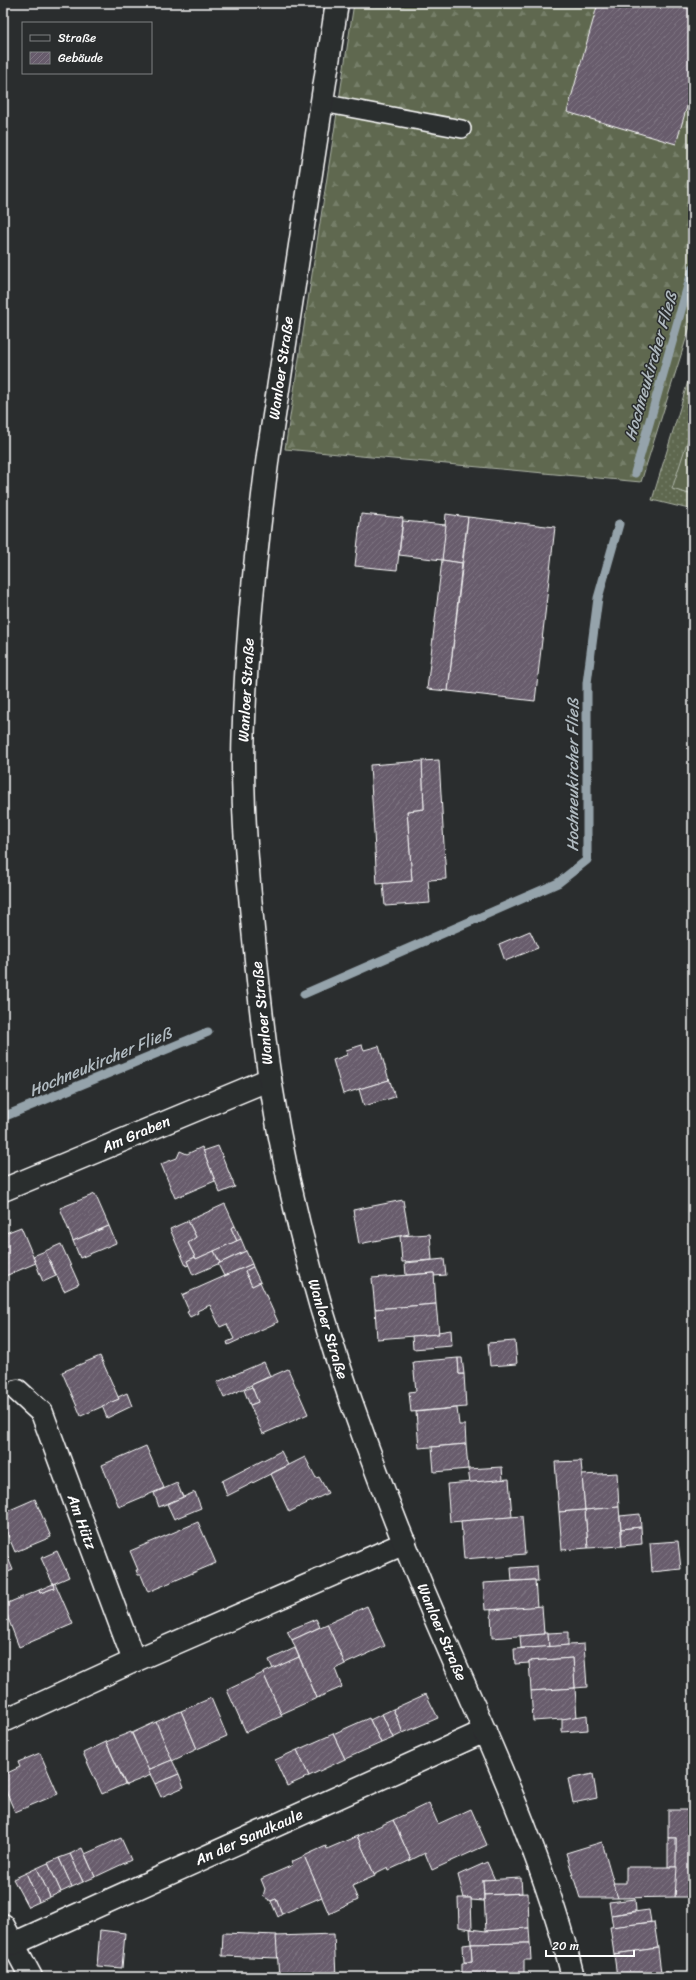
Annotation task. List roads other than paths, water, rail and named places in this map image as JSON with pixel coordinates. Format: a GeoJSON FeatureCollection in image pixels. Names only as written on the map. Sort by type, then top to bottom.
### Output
{"type":"FeatureCollection","features":[{"type":"Feature","properties":{"kind":"street","name":"Wanloer Straße"},"geometry":{"type":"LineString","coordinates":[[337,3],[298,253],[258,529],[244,704],[243,768],[247,854],[256,962],[270,1079],[294,1202],[310,1270],[350,1398],[405,1543],[440,1630],[486,1731],[542,1870],[573,1977]]}},
{"type":"Feature","properties":{"kind":"street","name":"Am Graben"},"geometry":{"type":"LineString","coordinates":[[3,1190],[270,1079]]}},
{"type":"Feature","properties":{"kind":"street","name":"Am Hütz"},"geometry":{"type":"LineString","coordinates":[[18,1391],[42,1413],[134,1661]]}},
{"type":"Feature","properties":{"kind":"street"},"geometry":{"type":"LineString","coordinates":[[3,1722],[134,1661],[405,1543]]}},
{"type":"Feature","properties":{"kind":"street","name":"An der Sandkaule"},"geometry":{"type":"LineString","coordinates":[[13,1944],[486,1731]]}},
{"type":"Feature","properties":{"kind":"street"},"geometry":{"type":"LineString","coordinates":[[3,1924],[31,1977]]}},
{"type":"Feature","properties":{"kind":"lane"},"geometry":{"type":"LineString","coordinates":[[322,103],[462,129]]}},
{"type":"Feature","properties":{"kind":"waterway","name":"Hochneukircher Fließ"},"geometry":{"type":"LineString","coordinates":[[635,473],[693,268]]}},
{"type":"Feature","properties":{"kind":"waterway","name":"Hochneukircher Fließ"},"geometry":{"type":"LineString","coordinates":[[304,994],[558,883],[587,860],[587,683],[598,598],[619,524]]}},
{"type":"Feature","properties":{"kind":"waterway","name":"Hochneukircher Fließ"},"geometry":{"type":"LineString","coordinates":[[3,1117],[208,1032]]}}]}
